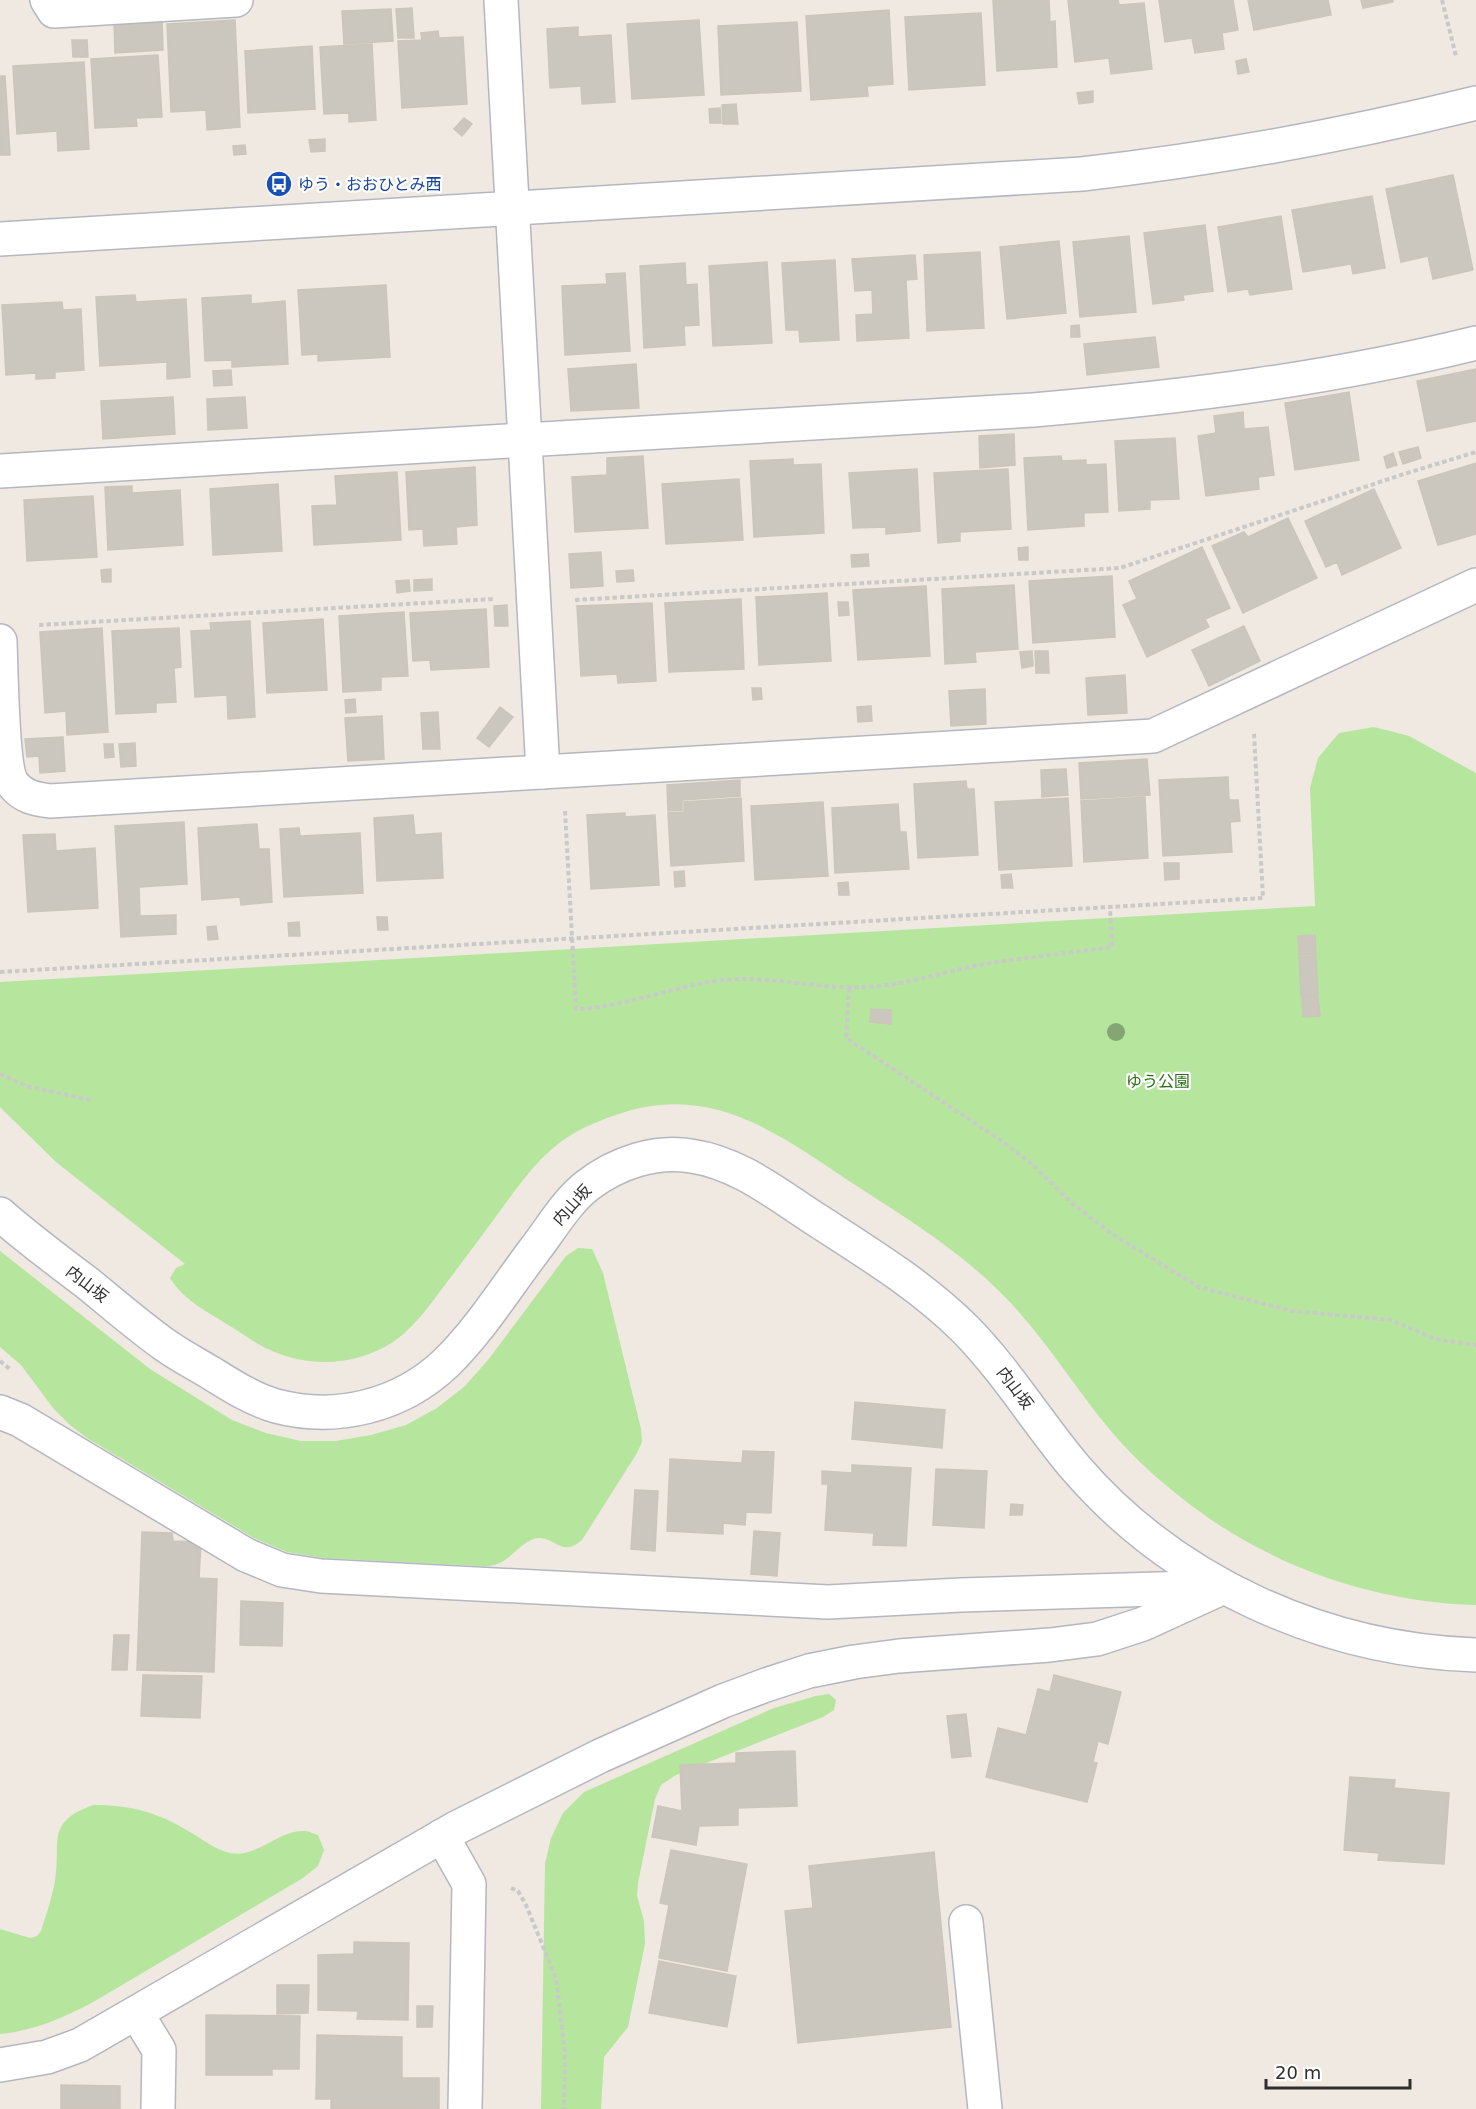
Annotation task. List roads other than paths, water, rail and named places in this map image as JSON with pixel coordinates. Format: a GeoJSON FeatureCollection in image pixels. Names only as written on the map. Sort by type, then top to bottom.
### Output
{"type":"FeatureCollection","features":[{"type":"Feature","properties":{"kind":"street"},"geometry":{"type":"LineString","coordinates":[[47,0],[54,10],[236,0]]}},
{"type":"Feature","properties":{"kind":"street"},"geometry":{"type":"LineString","coordinates":[[501,0],[533,599],[552,772]]}},
{"type":"Feature","properties":{"kind":"street"},"geometry":{"type":"LineString","coordinates":[[0,240],[1082,174],[1154,166],[1296,143],[1368,129],[1476,103]]}},
{"type":"Feature","properties":{"kind":"street"},"geometry":{"type":"LineString","coordinates":[[0,471],[1009,412],[1104,404],[1304,377],[1386,363],[1476,343]]}},
{"type":"Feature","properties":{"kind":"street"},"geometry":{"type":"LineString","coordinates":[[0,641],[7,762],[12,783],[28,798],[50,801],[1153,736],[1476,585]]}},
{"type":"Feature","properties":{"kind":"street","name":"内山坂"},"geometry":{"type":"LineString","coordinates":[[0,1214],[166,1346],[245,1394],[274,1405],[303,1411],[334,1412],[365,1408],[394,1398],[421,1384],[445,1364],[466,1342],[561,1214],[585,1187],[608,1172],[616,1167],[651,1156],[687,1155],[723,1162],[755,1180],[901,1275],[934,1300],[993,1358],[1074,1466],[1109,1503],[1146,1536],[1188,1566],[1224,1587],[1285,1616],[1340,1635],[1398,1648],[1476,1655]]}},
{"type":"Feature","properties":{"kind":"street"},"geometry":{"type":"LineString","coordinates":[[0,1412],[20,1420],[246,1555],[282,1570],[321,1576],[828,1602],[961,1595],[1224,1587]]}},
{"type":"Feature","properties":{"kind":"street"},"geometry":{"type":"LineString","coordinates":[[0,2065],[47,2057],[80,2045],[442,1836],[527,1791],[723,1701],[809,1671],[854,1662],[1097,1639],[1143,1624],[1224,1587]]}},
{"type":"Feature","properties":{"kind":"street"},"geometry":{"type":"LineString","coordinates":[[442,1836],[469,1884],[465,2109]]}},
{"type":"Feature","properties":{"kind":"street"},"geometry":{"type":"LineString","coordinates":[[966,1922],[985,2109]]}},
{"type":"Feature","properties":{"kind":"street"},"geometry":{"type":"LineString","coordinates":[[137,2014],[159,2050],[158,2109]]}},
{"type":"Feature","properties":{"kind":"place","name":"ゆう・おおひとみ西"},"geometry":{"type":"Point","coordinates":[279,184]}},
{"type":"Feature","properties":{"kind":"park label","name":"ゆう公園"},"geometry":{"type":"Point","coordinates":[1158,1081]}}]}
